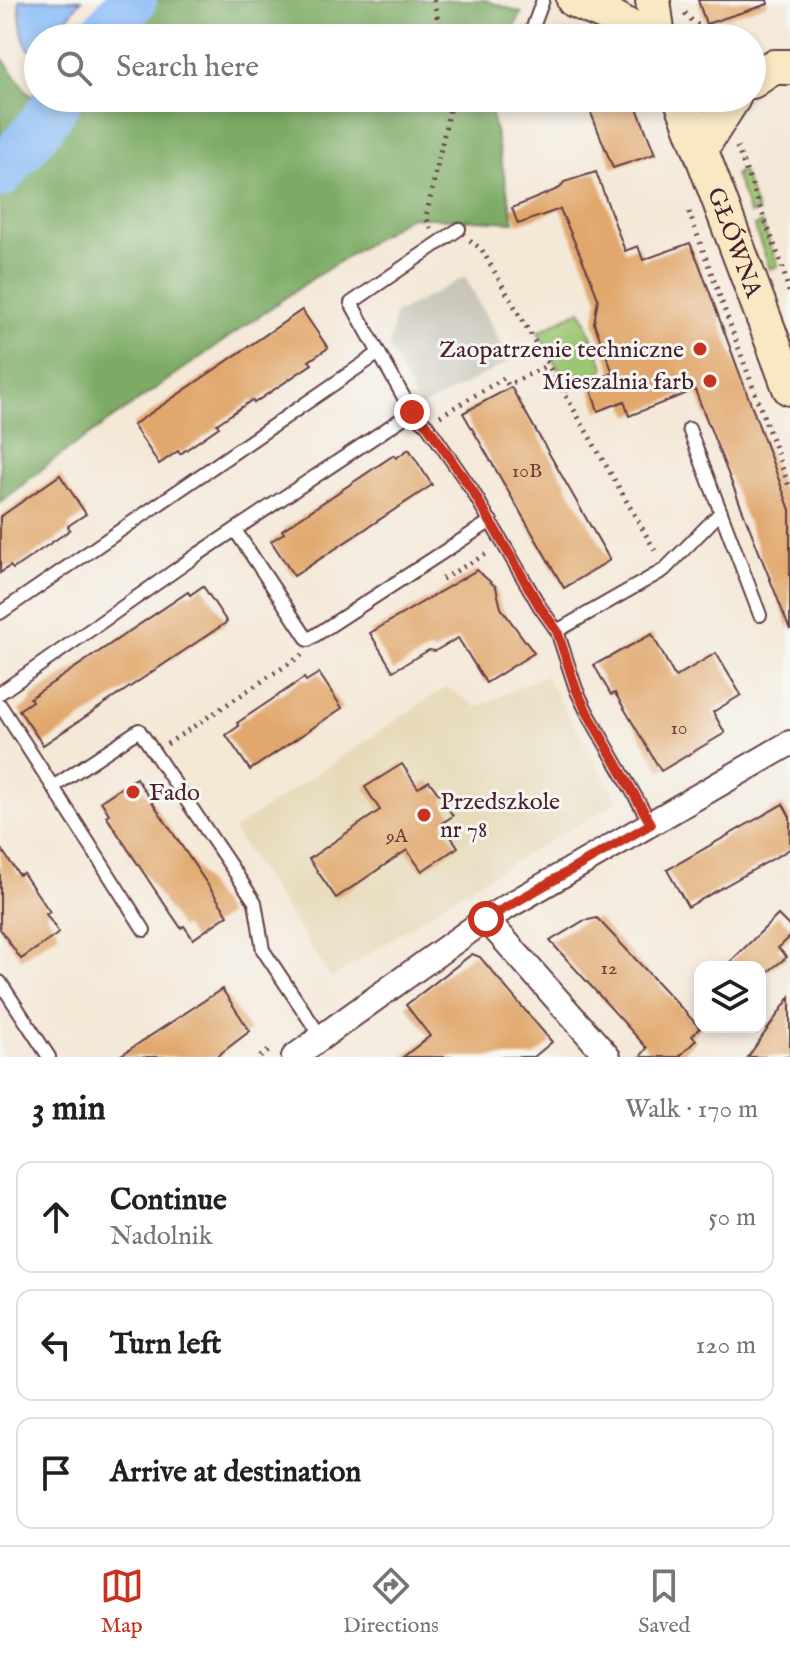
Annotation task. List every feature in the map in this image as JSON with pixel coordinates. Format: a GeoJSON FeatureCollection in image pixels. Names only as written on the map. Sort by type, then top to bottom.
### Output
{"type":"FeatureCollection","features":[{"type":"Feature","properties":{"kind":"street"},"geometry":{"type":"LineString","coordinates":[[574,0],[624,24]]}},
{"type":"Feature","properties":{"kind":"street","name":"GŁÓWNA"},"geometry":{"type":"LineString","coordinates":[[687,112],[776,338],[790,388]]}},
{"type":"Feature","properties":{"kind":"street"},"geometry":{"type":"LineString","coordinates":[[701,148],[724,112]]}},
{"type":"Feature","properties":{"kind":"street"},"geometry":{"type":"LineString","coordinates":[[294,1057],[486,919],[790,743]]}},
{"type":"Feature","properties":{"kind":"street"},"geometry":{"type":"LineString","coordinates":[[486,919],[608,1057]]}},
{"type":"Feature","properties":{"kind":"lane"},"geometry":{"type":"LineString","coordinates":[[534,24],[543,0]]}},
{"type":"Feature","properties":{"kind":"lane"},"geometry":{"type":"LineString","coordinates":[[459,229],[351,303],[412,412],[427,425],[491,521],[557,631],[586,710],[651,824]]}},
{"type":"Feature","properties":{"kind":"lane"},"geometry":{"type":"LineString","coordinates":[[0,613],[379,353]]}},
{"type":"Feature","properties":{"kind":"lane"},"geometry":{"type":"LineString","coordinates":[[0,693],[412,412]]}},
{"type":"Feature","properties":{"kind":"lane"},"geometry":{"type":"LineString","coordinates":[[689,429],[760,615]]}},
{"type":"Feature","properties":{"kind":"lane"},"geometry":{"type":"LineString","coordinates":[[557,631],[666,568],[721,512]]}},
{"type":"Feature","properties":{"kind":"lane"},"geometry":{"type":"LineString","coordinates":[[235,530],[308,640],[491,521]]}},
{"type":"Feature","properties":{"kind":"lane"},"geometry":{"type":"LineString","coordinates":[[0,705],[144,930]]}},
{"type":"Feature","properties":{"kind":"lane"},"geometry":{"type":"LineString","coordinates":[[53,787],[139,730],[255,902],[263,950],[321,1037]]}},
{"type":"Feature","properties":{"kind":"lane"},"geometry":{"type":"LineString","coordinates":[[0,982],[49,1057]]}},
{"type":"Feature","properties":{"kind":"path"},"geometry":{"type":"LineString","coordinates":[[434,0],[438,24]]}},
{"type":"Feature","properties":{"kind":"path"},"geometry":{"type":"LineString","coordinates":[[668,6],[696,24]]}},
{"type":"Feature","properties":{"kind":"path"},"geometry":{"type":"LineString","coordinates":[[437,244],[426,217],[449,112]]}},
{"type":"Feature","properties":{"kind":"path"},"geometry":{"type":"LineString","coordinates":[[733,136],[782,265],[790,297]]}},
{"type":"Feature","properties":{"kind":"path"},"geometry":{"type":"LineString","coordinates":[[687,206],[786,487]]}},
{"type":"Feature","properties":{"kind":"path"},"geometry":{"type":"LineString","coordinates":[[459,229],[482,250],[666,568]]}},
{"type":"Feature","properties":{"kind":"path"},"geometry":{"type":"LineString","coordinates":[[427,425],[504,378],[508,385],[548,365]]}},
{"type":"Feature","properties":{"kind":"path"},"geometry":{"type":"LineString","coordinates":[[435,583],[487,552],[496,559]]}},
{"type":"Feature","properties":{"kind":"path"},"geometry":{"type":"LineString","coordinates":[[155,753],[305,653],[308,640]]}},
{"type":"Feature","properties":{"kind":"shaded area"},"geometry":{"type":"Polygon","coordinates":[[[465,277],[510,361],[420,408],[389,347],[395,314],[465,277]]]}},
{"type":"Feature","properties":{"kind":"shaded area","name":"Przedszkole nr 78"},"geometry":{"type":"Polygon","coordinates":[[[545,675],[618,801],[454,897],[332,979],[233,830],[446,687],[477,707],[545,675]]]}},
{"type":"Feature","properties":{"kind":"green space"},"geometry":{"type":"Polygon","coordinates":[[[112,0],[485,0],[522,13],[516,24],[92,24],[112,0]]]}},
{"type":"Feature","properties":{"kind":"green space"},"geometry":{"type":"Polygon","coordinates":[[[0,55],[24,88],[24,112],[491,112],[514,222],[409,217],[312,279],[52,461],[0,503],[0,55]]]}},
{"type":"Feature","properties":{"kind":"green space"},"geometry":{"type":"Polygon","coordinates":[[[742,171],[758,212],[750,214],[735,174],[742,171]]]}},
{"type":"Feature","properties":{"kind":"green space"},"geometry":{"type":"Polygon","coordinates":[[[762,223],[778,266],[770,269],[754,226],[762,223]]]}},
{"type":"Feature","properties":{"kind":"green space"},"geometry":{"type":"Polygon","coordinates":[[[581,310],[605,369],[569,389],[538,332],[581,310]]]}},
{"type":"Feature","properties":{"kind":"water"},"geometry":{"type":"Polygon","coordinates":[[[19,0],[81,0],[63,24],[24,24],[24,40],[19,0]]]}},
{"type":"Feature","properties":{"kind":"building"},"geometry":{"type":"Polygon","coordinates":[[[698,0],[767,0],[768,4],[706,24],[698,0]]]}},
{"type":"Feature","properties":{"kind":"building"},"geometry":{"type":"Polygon","coordinates":[[[591,112],[638,112],[655,154],[613,168],[591,112]]]}},
{"type":"Feature","properties":{"kind":"building"},"geometry":{"type":"Polygon","coordinates":[[[596,172],[625,251],[638,246],[643,260],[690,243],[698,261],[790,510],[790,630],[695,390],[629,416],[624,401],[598,411],[591,390],[594,381],[613,373],[594,323],[598,299],[591,279],[560,209],[518,224],[512,208],[560,188],[564,182],[596,172]]]}},
{"type":"Feature","properties":{"kind":"building"},"geometry":{"type":"Polygon","coordinates":[[[302,310],[328,348],[309,361],[312,364],[254,403],[252,400],[180,454],[178,451],[159,464],[133,425],[302,310]]]}},
{"type":"Feature","properties":{"kind":"building"},"geometry":{"type":"Polygon","coordinates":[[[511,387],[610,560],[564,588],[463,413],[511,387]]]}},
{"type":"Feature","properties":{"kind":"building"},"geometry":{"type":"Polygon","coordinates":[[[409,449],[432,485],[294,576],[271,541],[284,533],[282,530],[394,455],[396,458],[409,449]]]}},
{"type":"Feature","properties":{"kind":"building"},"geometry":{"type":"Polygon","coordinates":[[[60,475],[86,514],[68,526],[70,530],[13,569],[10,566],[0,573],[0,517],[60,475]]]}},
{"type":"Feature","properties":{"kind":"building"},"geometry":{"type":"Polygon","coordinates":[[[477,570],[496,587],[501,608],[534,653],[486,683],[458,638],[435,651],[429,650],[393,671],[370,633],[477,570]]]}},
{"type":"Feature","properties":{"kind":"building"},"geometry":{"type":"Polygon","coordinates":[[[203,586],[227,622],[43,745],[19,710],[32,701],[30,698],[188,592],[190,595],[203,586]]]}},
{"type":"Feature","properties":{"kind":"building"},"geometry":{"type":"Polygon","coordinates":[[[652,634],[675,677],[716,653],[741,695],[713,712],[725,733],[661,771],[615,693],[611,695],[594,665],[652,634]]]}},
{"type":"Feature","properties":{"kind":"building"},"geometry":{"type":"Polygon","coordinates":[[[319,673],[342,708],[250,770],[226,735],[239,726],[237,723],[304,678],[306,681],[319,673]]]}},
{"type":"Feature","properties":{"kind":"building"},"geometry":{"type":"Polygon","coordinates":[[[402,764],[418,788],[429,781],[438,793],[444,795],[444,803],[453,816],[442,823],[458,847],[422,871],[407,850],[336,898],[309,859],[380,810],[365,787],[402,764]]]}},
{"type":"Feature","properties":{"kind":"building"},"geometry":{"type":"Polygon","coordinates":[[[136,778],[228,915],[193,939],[184,926],[181,928],[106,816],[109,814],[101,801],[136,778]]]}},
{"type":"Feature","properties":{"kind":"building"},"geometry":{"type":"Polygon","coordinates":[[[783,804],[790,817],[790,849],[688,907],[667,870],[783,804]]]}},
{"type":"Feature","properties":{"kind":"building"},"geometry":{"type":"Polygon","coordinates":[[[0,847],[50,912],[46,914],[59,933],[21,959],[0,929],[0,847]]]}},
{"type":"Feature","properties":{"kind":"building"},"geometry":{"type":"Polygon","coordinates":[[[778,915],[790,927],[790,937],[778,948],[787,957],[766,973],[766,961],[731,961],[778,915]]]}},
{"type":"Feature","properties":{"kind":"building"},"geometry":{"type":"Polygon","coordinates":[[[597,918],[694,1022],[695,1033],[692,1036],[696,1040],[679,1057],[640,1057],[647,1048],[550,941],[583,921],[597,918]]]}},
{"type":"Feature","properties":{"kind":"building"},"geometry":{"type":"Polygon","coordinates":[[[472,954],[480,957],[552,1042],[534,1057],[403,1057],[430,1036],[406,1005],[472,954]]]}},
{"type":"Feature","properties":{"kind":"building"},"geometry":{"type":"Polygon","coordinates":[[[222,989],[250,1031],[216,1057],[118,1057],[222,989]]]}},
{"type":"Feature","properties":{"kind":"building"},"geometry":{"type":"Polygon","coordinates":[[[790,997],[790,1057],[748,1057],[790,997]]]}},
{"type":"Feature","properties":{"kind":"waterway","name":"GŁÓWNA"},"geometry":{"type":"LineString","coordinates":[[112,24],[133,0]]}},
{"type":"Feature","properties":{"kind":"waterway","name":"GŁÓWNA"},"geometry":{"type":"LineString","coordinates":[[0,174],[50,112]]}},
{"type":"Feature","properties":{"kind":"place","name":"Zaopatrzenie techniczne"},"geometry":{"type":"Point","coordinates":[700,349]}},
{"type":"Feature","properties":{"kind":"place","name":"Mieszalnia farb"},"geometry":{"type":"Point","coordinates":[710,381]}},
{"type":"Feature","properties":{"kind":"place","name":"Fado"},"geometry":{"type":"Point","coordinates":[133,792]}},
{"type":"Feature","properties":{"kind":"place","name":"Przedszkole nr 78"},"geometry":{"type":"Point","coordinates":[424,815]}},
{"type":"Feature","properties":{"kind":"route"},"geometry":{"type":"LineString","coordinates":[[412,412],[427,425],[472,490],[557,631],[586,710],[651,824],[486,919]]}}]}
